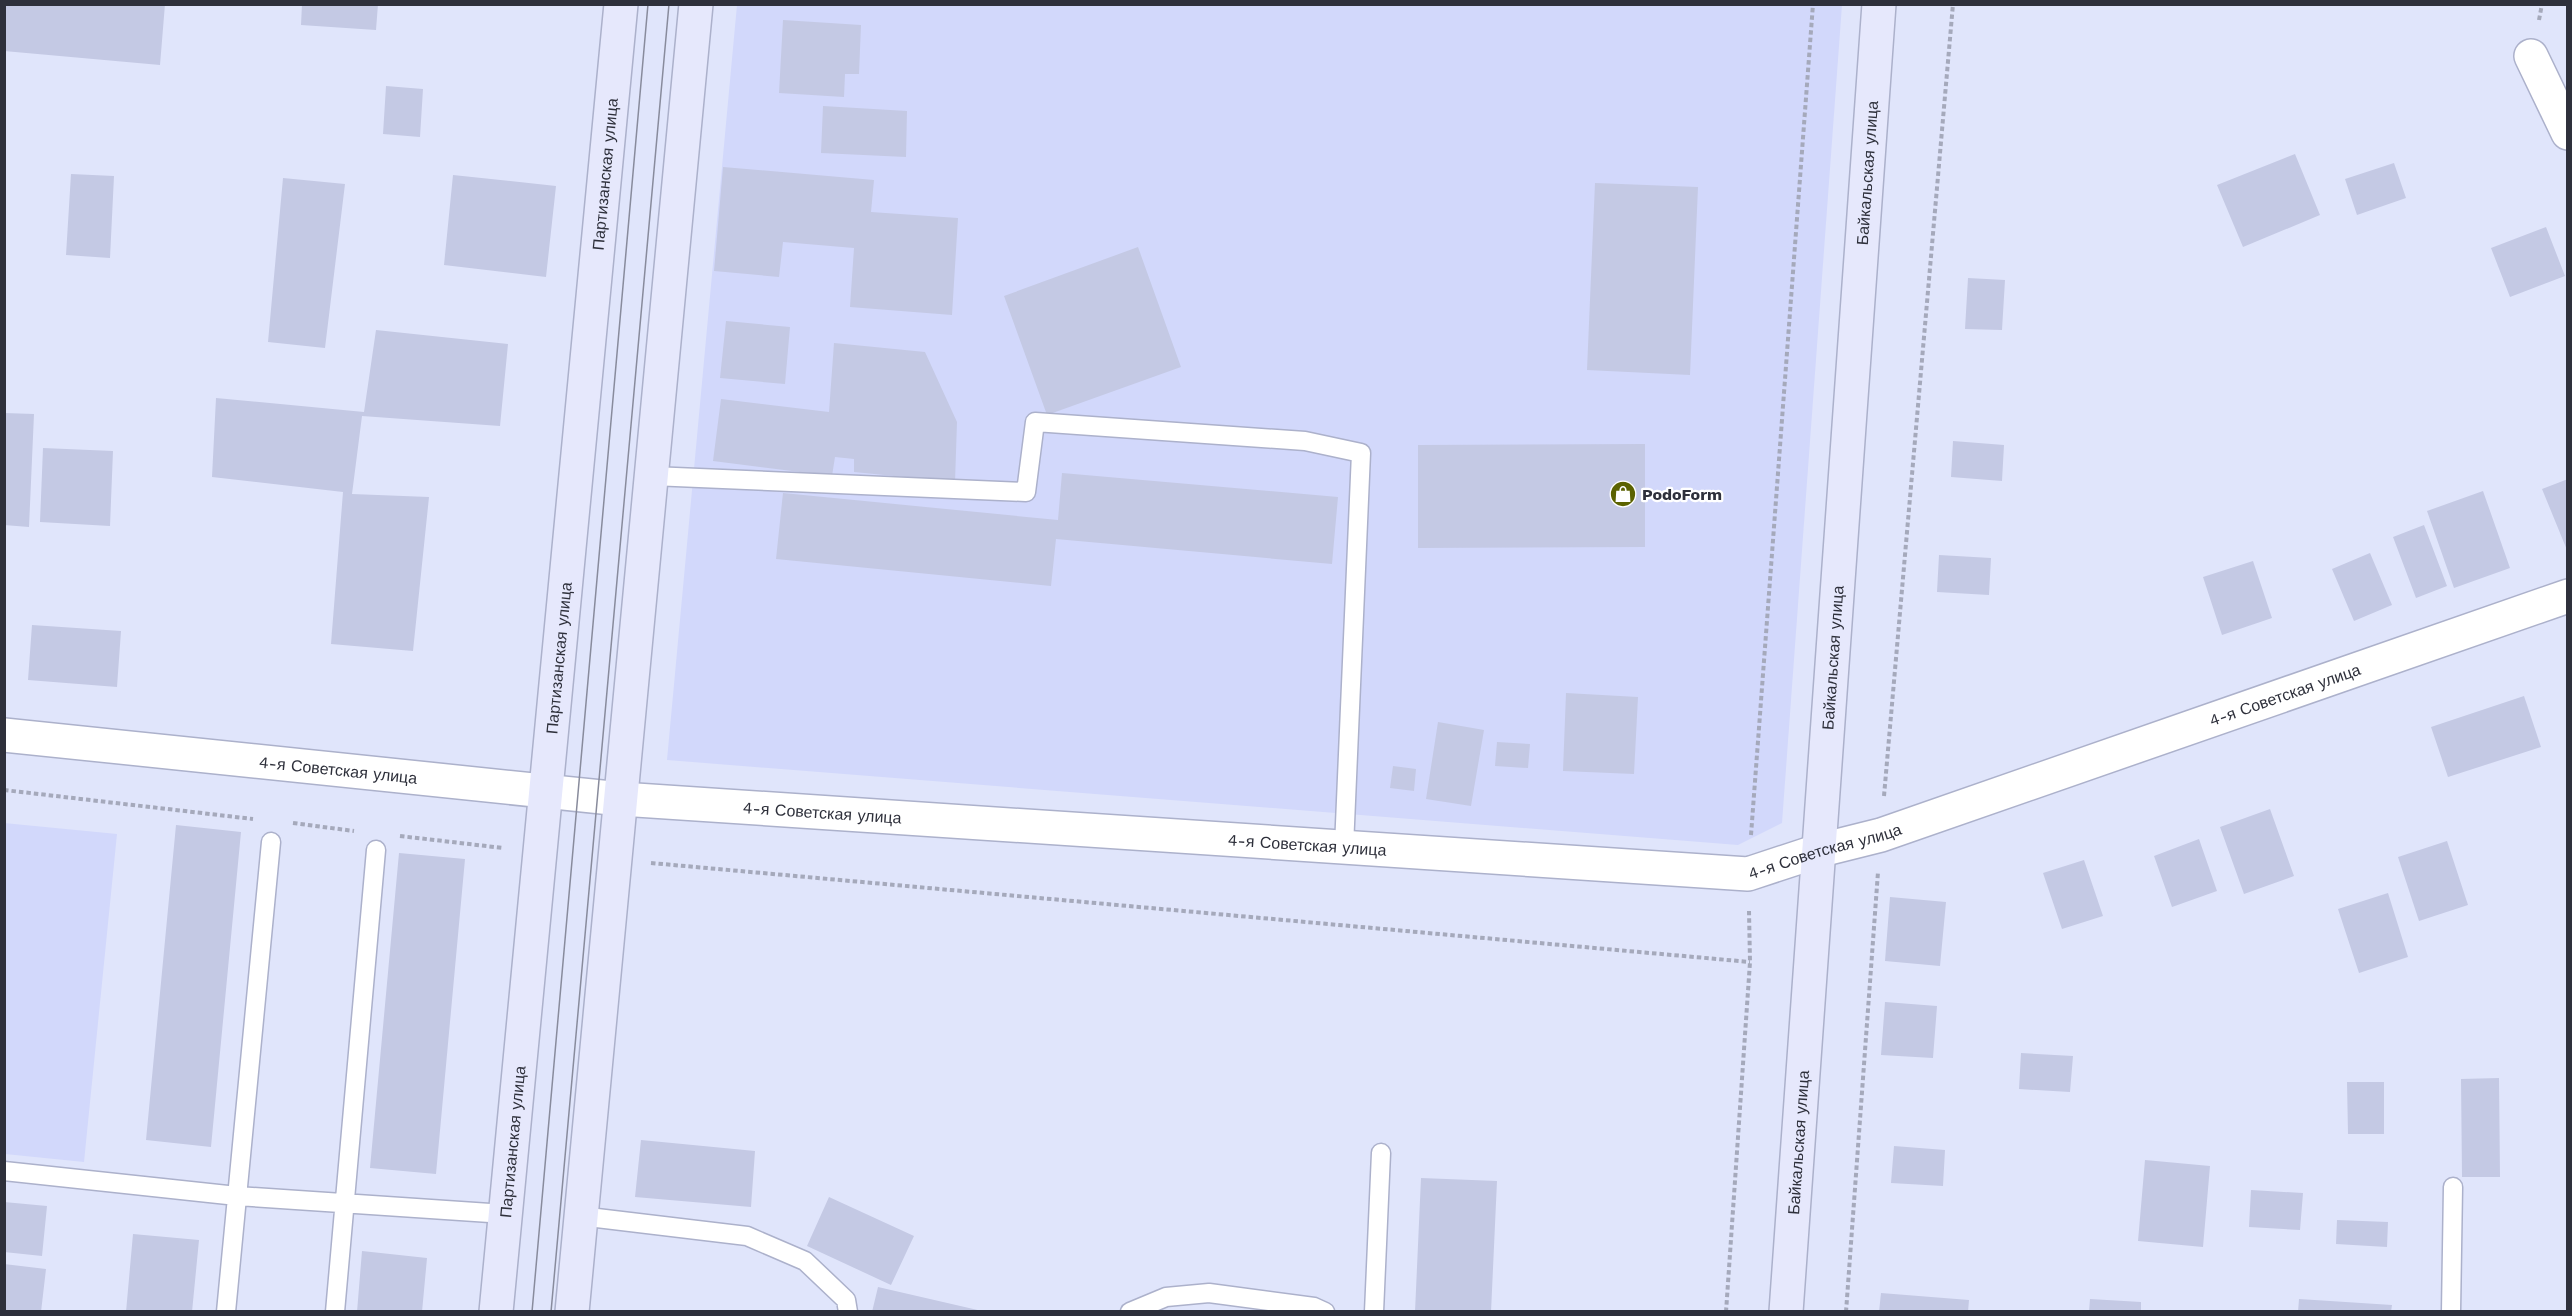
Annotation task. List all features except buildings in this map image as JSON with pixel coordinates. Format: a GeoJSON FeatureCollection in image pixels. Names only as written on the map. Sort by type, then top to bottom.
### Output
{"type":"FeatureCollection","features":[{"type":"Feature","properties":{"kind":"street","name":"Партизанская улица"},"geometry":{"type":"LineString","coordinates":[[496,1311],[539,864],[544,790],[621,4]]}},
{"type":"Feature","properties":{"kind":"street"},"geometry":{"type":"LineString","coordinates":[[572,1311],[696,4]]}},
{"type":"Feature","properties":{"kind":"street","name":"Байкальская улица"},"geometry":{"type":"LineString","coordinates":[[1786,1311],[1821,850],[1879,4]]}},
{"type":"Feature","properties":{"kind":"street"},"geometry":{"type":"LineString","coordinates":[[2531,56],[2568,133]]}},
{"type":"Feature","properties":{"kind":"street","name":"4-я Советская улица"},"geometry":{"type":"LineString","coordinates":[[4,735],[621,799],[1748,874],[1821,850],[1881,835],[2568,596]]}},
{"type":"Feature","properties":{"kind":"lane"},"geometry":{"type":"LineString","coordinates":[[652,476],[1026,492],[1035,422],[1305,441],[1361,453],[1344,847]]}},
{"type":"Feature","properties":{"kind":"lane"},"geometry":{"type":"LineString","coordinates":[[226,1311],[271,842]]}},
{"type":"Feature","properties":{"kind":"lane"},"geometry":{"type":"LineString","coordinates":[[335,1311],[376,850]]}},
{"type":"Feature","properties":{"kind":"lane"},"geometry":{"type":"LineString","coordinates":[[1374,1311],[1382,1153]]}},
{"type":"Feature","properties":{"kind":"lane"},"geometry":{"type":"LineString","coordinates":[[4,1171],[237,1196],[505,1214]]}},
{"type":"Feature","properties":{"kind":"lane"},"geometry":{"type":"LineString","coordinates":[[2451,1311],[2453,1187]]}},
{"type":"Feature","properties":{"kind":"lane"},"geometry":{"type":"LineString","coordinates":[[580,1216],[747,1236],[805,1261],[846,1300],[849,1311]]}},
{"type":"Feature","properties":{"kind":"lane"},"geometry":{"type":"LineString","coordinates":[[1130,1311],[1166,1297],[1209,1293],[1314,1307],[1325,1311]]}},
{"type":"Feature","properties":{"kind":"path"},"geometry":{"type":"LineString","coordinates":[[1726,1311],[1750,962],[1748,874],[1813,4]]}},
{"type":"Feature","properties":{"kind":"path"},"geometry":{"type":"LineString","coordinates":[[1846,1311],[1881,835],[1953,4]]}},
{"type":"Feature","properties":{"kind":"path"},"geometry":{"type":"LineString","coordinates":[[642,862],[1750,962]]}},
{"type":"Feature","properties":{"kind":"shaded area"},"geometry":{"type":"Polygon","coordinates":[[[737,5],[1842,5],[1782,823],[1738,845],[667,760],[737,5]]]}},
{"type":"Feature","properties":{"kind":"shaded area"},"geometry":{"type":"Polygon","coordinates":[[[4,823],[117,834],[84,1162],[5,1154],[4,823]]]}},
{"type":"Feature","properties":{"kind":"tram line"},"geometry":{"type":"LineString","coordinates":[[532,1312],[648,4]]}},
{"type":"Feature","properties":{"kind":"tram line"},"geometry":{"type":"LineString","coordinates":[[551,1312],[669,4]]}},
{"type":"Feature","properties":{"kind":"place","name":"PodoForm"},"geometry":{"type":"Point","coordinates":[1623,494]}}]}
